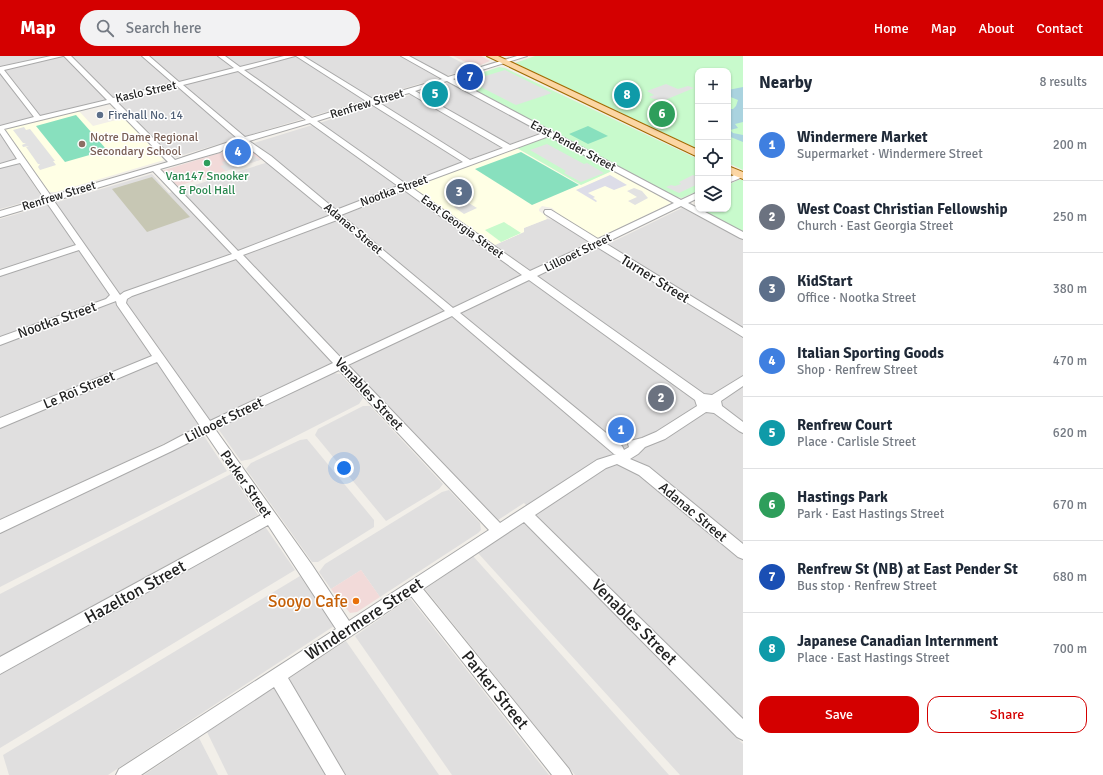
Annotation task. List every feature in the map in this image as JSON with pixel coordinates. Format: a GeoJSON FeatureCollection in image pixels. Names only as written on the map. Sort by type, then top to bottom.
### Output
{"type":"FeatureCollection","features":[{"type":"Feature","properties":{"kind":"main road"},"geometry":{"type":"LineString","coordinates":[[491,56],[695,153]]}},
{"type":"Feature","properties":{"kind":"main road"},"geometry":{"type":"LineString","coordinates":[[731,170],[742,175]]}},
{"type":"Feature","properties":{"kind":"street"},"geometry":{"type":"LineString","coordinates":[[38,118],[0,69],[60,56]]}},
{"type":"Feature","properties":{"kind":"street"},"geometry":{"type":"LineString","coordinates":[[67,56],[173,162]]}},
{"type":"Feature","properties":{"kind":"street","name":"Adanac Street"},"geometry":{"type":"LineString","coordinates":[[145,56],[452,312],[618,454],[644,471],[743,553]]}},
{"type":"Feature","properties":{"kind":"street","name":"East Georgia Street"},"geometry":{"type":"LineString","coordinates":[[221,56],[743,428]]}},
{"type":"Feature","properties":{"kind":"street","name":"Kaslo Street"},"geometry":{"type":"LineString","coordinates":[[0,128],[293,56],[299,56]]}},
{"type":"Feature","properties":{"kind":"street"},"geometry":{"type":"LineString","coordinates":[[299,56],[469,163]]}},
{"type":"Feature","properties":{"kind":"street","name":"East Pender Street"},"geometry":{"type":"LineString","coordinates":[[404,56],[743,236]]}},
{"type":"Feature","properties":{"kind":"street","name":"Renfrew Street"},"geometry":{"type":"LineString","coordinates":[[0,214],[524,56]]}},
{"type":"Feature","properties":{"kind":"street"},"geometry":{"type":"LineString","coordinates":[[410,91],[509,148]]}},
{"type":"Feature","properties":{"kind":"street","name":"Parker Street"},"geometry":{"type":"LineString","coordinates":[[0,128],[269,518],[307,570],[346,630]]}},
{"type":"Feature","properties":{"kind":"street","name":"Nootka Street"},"geometry":{"type":"LineString","coordinates":[[0,341],[333,219],[340,211],[549,133]]}},
{"type":"Feature","properties":{"kind":"street"},"geometry":{"type":"LineString","coordinates":[[0,166],[22,160]]}},
{"type":"Feature","properties":{"kind":"street","name":"Venables Street"},"geometry":{"type":"LineString","coordinates":[[154,168],[498,531]]}},
{"type":"Feature","properties":{"kind":"street"},"geometry":{"type":"LineString","coordinates":[[731,180],[742,175]]}},
{"type":"Feature","properties":{"kind":"street","name":"Lillooet Street"},"geometry":{"type":"LineString","coordinates":[[0,527],[695,196]]}},
{"type":"Feature","properties":{"kind":"street","name":"Turner Street"},"geometry":{"type":"LineString","coordinates":[[548,212],[743,333]]}},
{"type":"Feature","properties":{"kind":"street"},"geometry":{"type":"LineString","coordinates":[[0,273],[82,246]]}},
{"type":"Feature","properties":{"kind":"street","name":"Le Roi Street"},"geometry":{"type":"LineString","coordinates":[[0,423],[159,357]]}},
{"type":"Feature","properties":{"kind":"street","name":"Windermere Street"},"geometry":{"type":"LineString","coordinates":[[125,775],[602,464],[618,454],[636,448],[670,430],[743,380]]}},
{"type":"Feature","properties":{"kind":"street","name":"Adanac Street"},"geometry":{"type":"LineString","coordinates":[[636,448],[644,471]]}},
{"type":"Feature","properties":{"kind":"street","name":"Venables Street"},"geometry":{"type":"LineString","coordinates":[[525,514],[743,731]]}},
{"type":"Feature","properties":{"kind":"street","name":"Hazelton Street"},"geometry":{"type":"LineString","coordinates":[[0,666],[269,518]]}},
{"type":"Feature","properties":{"kind":"street","name":"Parker Street"},"geometry":{"type":"LineString","coordinates":[[413,587],[563,775]]}},
{"type":"Feature","properties":{"kind":"street"},"geometry":{"type":"LineString","coordinates":[[278,676],[336,775]]}},
{"type":"Feature","properties":{"kind":"shaded area"},"geometry":{"type":"Polygon","coordinates":[[[0,56],[449,56],[472,68],[176,157],[172,155],[114,98],[0,126],[0,56]]]}},
{"type":"Feature","properties":{"kind":"shaded area"},"geometry":{"type":"Polygon","coordinates":[[[453,56],[481,56],[490,61],[476,67],[453,56]]]}},
{"type":"Feature","properties":{"kind":"shaded area"},"geometry":{"type":"Polygon","coordinates":[[[505,70],[552,93],[516,105],[469,81],[505,70]]]}},
{"type":"Feature","properties":{"kind":"shaded area"},"geometry":{"type":"Polygon","coordinates":[[[449,83],[542,132],[511,144],[500,146],[500,148],[397,186],[519,273],[527,268],[495,245],[524,232],[524,228],[547,219],[555,220],[600,248],[682,208],[743,240],[743,719],[524,503],[498,520],[343,359],[0,521],[0,219],[152,174],[169,193],[275,160],[254,143],[449,83]]]}},
{"type":"Feature","properties":{"kind":"shaded area"},"geometry":{"type":"Polygon","coordinates":[[[666,84],[678,89],[688,86],[694,88],[665,100],[649,97],[654,95],[647,91],[666,84]]]}},
{"type":"Feature","properties":{"kind":"shaded area","name":"Notre Dame Regional Secondary School"},"geometry":{"type":"Polygon","coordinates":[[[78,110],[93,126],[124,118],[164,160],[56,192],[49,192],[5,129],[78,110]]]}},
{"type":"Feature","properties":{"kind":"shaded area"},"geometry":{"type":"Polygon","coordinates":[[[24,127],[26,130],[30,129],[55,161],[53,161],[56,165],[40,170],[38,167],[40,164],[38,164],[26,147],[29,146],[23,147],[22,145],[26,143],[23,143],[13,130],[24,127]]]}},
{"type":"Feature","properties":{"kind":"shaded area"},"geometry":{"type":"Polygon","coordinates":[[[0,134],[41,196],[39,198],[0,209],[0,134]]]}},
{"type":"Feature","properties":{"kind":"shaded area"},"geometry":{"type":"Polygon","coordinates":[[[547,144],[584,164],[587,163],[604,173],[581,182],[564,173],[566,171],[530,150],[547,144]]]}},
{"type":"Feature","properties":{"kind":"shaded area"},"geometry":{"type":"Polygon","coordinates":[[[246,145],[263,159],[178,186],[161,171],[246,145]]]}},
{"type":"Feature","properties":{"kind":"shaded area"},"geometry":{"type":"Polygon","coordinates":[[[517,148],[580,185],[614,170],[671,203],[598,238],[589,234],[557,213],[552,208],[542,206],[539,211],[545,215],[547,219],[524,228],[524,232],[495,245],[415,189],[416,186],[517,148]]]}},
{"type":"Feature","properties":{"kind":"shaded area"},"geometry":{"type":"Polygon","coordinates":[[[252,154],[260,160],[226,171],[220,166],[224,165],[222,162],[252,154]]]}},
{"type":"Feature","properties":{"kind":"shaded area"},"geometry":{"type":"Polygon","coordinates":[[[610,175],[627,185],[614,190],[605,186],[588,193],[595,197],[593,198],[597,201],[596,202],[576,190],[610,175]]]}},
{"type":"Feature","properties":{"kind":"shaded area"},"geometry":{"type":"Polygon","coordinates":[[[693,175],[695,176],[695,185],[679,193],[666,187],[681,184],[679,182],[693,175]]]}},
{"type":"Feature","properties":{"kind":"shaded area"},"geometry":{"type":"Polygon","coordinates":[[[152,177],[190,217],[147,232],[112,189],[152,177]]]}},
{"type":"Feature","properties":{"kind":"shaded area"},"geometry":{"type":"Polygon","coordinates":[[[634,188],[642,191],[648,198],[635,205],[628,201],[637,197],[627,191],[634,188]]]}},
{"type":"Feature","properties":{"kind":"shaded area"},"geometry":{"type":"Polygon","coordinates":[[[467,202],[477,208],[464,214],[454,207],[467,202]]]}},
{"type":"Feature","properties":{"kind":"shaded area"},"geometry":{"type":"Polygon","coordinates":[[[333,373],[340,374],[363,398],[359,404],[251,459],[241,461],[219,430],[223,425],[333,373]]]}},
{"type":"Feature","properties":{"kind":"shaded area"},"geometry":{"type":"Polygon","coordinates":[[[363,406],[370,406],[443,484],[439,489],[386,521],[315,435],[318,429],[363,406]]]}},
{"type":"Feature","properties":{"kind":"shaded area"},"geometry":{"type":"Polygon","coordinates":[[[204,436],[227,471],[0,587],[0,532],[204,436]]]}},
{"type":"Feature","properties":{"kind":"shaded area"},"geometry":{"type":"Polygon","coordinates":[[[307,439],[374,520],[374,527],[318,562],[312,562],[246,469],[251,463],[300,440],[307,439]]]}},
{"type":"Feature","properties":{"kind":"shaded area"},"geometry":{"type":"Polygon","coordinates":[[[231,474],[258,515],[0,657],[0,594],[231,474]]]}},
{"type":"Feature","properties":{"kind":"shaded area"},"geometry":{"type":"Polygon","coordinates":[[[449,490],[480,523],[481,530],[478,533],[380,597],[361,570],[331,589],[319,572],[325,564],[442,492],[449,490]]]}},
{"type":"Feature","properties":{"kind":"shaded area"},"geometry":{"type":"Polygon","coordinates":[[[524,523],[743,744],[743,775],[680,775],[478,553],[524,523]]]}},
{"type":"Feature","properties":{"kind":"shaded area"},"geometry":{"type":"Polygon","coordinates":[[[264,525],[295,570],[0,748],[0,672],[264,525]]]}},
{"type":"Feature","properties":{"kind":"shaded area"},"geometry":{"type":"Polygon","coordinates":[[[473,556],[669,775],[575,775],[425,589],[473,556]]]}},
{"type":"Feature","properties":{"kind":"shaded area"},"geometry":{"type":"Polygon","coordinates":[[[361,570],[380,597],[357,612],[350,613],[331,589],[361,570]]]}},
{"type":"Feature","properties":{"kind":"shaded area"},"geometry":{"type":"Polygon","coordinates":[[[300,576],[334,626],[108,775],[9,775],[3,755],[300,576]]]}},
{"type":"Feature","properties":{"kind":"shaded area"},"geometry":{"type":"Polygon","coordinates":[[[410,598],[549,775],[452,775],[355,636],[410,598]]]}},
{"type":"Feature","properties":{"kind":"shaded area"},"geometry":{"type":"Polygon","coordinates":[[[346,641],[439,775],[346,775],[288,679],[346,641]]]}},
{"type":"Feature","properties":{"kind":"shaded area"},"geometry":{"type":"Polygon","coordinates":[[[275,687],[326,775],[228,775],[207,732],[275,687]]]}},
{"type":"Feature","properties":{"kind":"shaded area"},"geometry":{"type":"Polygon","coordinates":[[[199,738],[218,775],[144,775],[199,738]]]}},
{"type":"Feature","properties":{"kind":"green space"},"geometry":{"type":"Polygon","coordinates":[[[535,56],[743,56],[743,170],[731,164],[731,68],[695,68],[695,148],[515,63],[535,56]]]}},
{"type":"Feature","properties":{"kind":"green space"},"geometry":{"type":"Polygon","coordinates":[[[499,67],[505,68],[695,158],[695,192],[682,198],[676,197],[457,81],[499,67]]]}},
{"type":"Feature","properties":{"kind":"green space"},"geometry":{"type":"Polygon","coordinates":[[[76,115],[107,150],[65,162],[36,126],[76,115]]]}},
{"type":"Feature","properties":{"kind":"green space"},"geometry":{"type":"Polygon","coordinates":[[[588,126],[608,136],[588,144],[569,134],[588,126]]]}},
{"type":"Feature","properties":{"kind":"green space"},"geometry":{"type":"Polygon","coordinates":[[[546,137],[553,138],[614,170],[581,185],[517,148],[546,137]]]}},
{"type":"Feature","properties":{"kind":"green space"},"geometry":{"type":"Polygon","coordinates":[[[521,152],[579,185],[532,205],[475,169],[521,152]]]}},
{"type":"Feature","properties":{"kind":"green space"},"geometry":{"type":"Polygon","coordinates":[[[738,180],[743,180],[743,232],[705,212],[731,212],[731,184],[738,180]]]}},
{"type":"Feature","properties":{"kind":"green space"},"geometry":{"type":"Polygon","coordinates":[[[504,222],[521,233],[501,242],[485,230],[504,222]]]}},
{"type":"Feature","properties":{"kind":"water"},"geometry":{"type":"Polygon","coordinates":[[[743,87],[743,122],[735,124],[738,128],[731,130],[731,109],[736,106],[738,100],[731,97],[731,89],[743,87]]]}},
{"type":"Feature","properties":{"kind":"water"},"geometry":{"type":"Polygon","coordinates":[[[731,131],[733,133],[743,135],[743,142],[731,137],[731,131]]]}},
{"type":"Feature","properties":{"kind":"place","name":"Renfrew St (NB) at East Pender St"},"geometry":{"type":"Point","coordinates":[470,77]}},
{"type":"Feature","properties":{"kind":"place","name":"Renfrew Court"},"geometry":{"type":"Point","coordinates":[435,94]}},
{"type":"Feature","properties":{"kind":"place","name":"Japanese Canadian Internment"},"geometry":{"type":"Point","coordinates":[627,95]}},
{"type":"Feature","properties":{"kind":"place","name":"Hastings Park"},"geometry":{"type":"Point","coordinates":[662,114]}},
{"type":"Feature","properties":{"kind":"place","name":"Firehall No. 14"},"geometry":{"type":"Point","coordinates":[100,115]}},
{"type":"Feature","properties":{"kind":"place","name":"Notre Dame Regional Secondary School"},"geometry":{"type":"Point","coordinates":[82,144]}},
{"type":"Feature","properties":{"kind":"place","name":"Italian Sporting Goods"},"geometry":{"type":"Point","coordinates":[238,152]}},
{"type":"Feature","properties":{"kind":"place","name":"Van147 Snooker & Pool Hall"},"geometry":{"type":"Point","coordinates":[207,163]}},
{"type":"Feature","properties":{"kind":"place","name":"KidStart"},"geometry":{"type":"Point","coordinates":[459,192]}},
{"type":"Feature","properties":{"kind":"place","name":"West Coast Christian Fellowship"},"geometry":{"type":"Point","coordinates":[661,398]}},
{"type":"Feature","properties":{"kind":"place","name":"Windermere Market"},"geometry":{"type":"Point","coordinates":[621,430]}},
{"type":"Feature","properties":{"kind":"place","name":"Sooyo Cafe"},"geometry":{"type":"Point","coordinates":[356,601]}}]}
